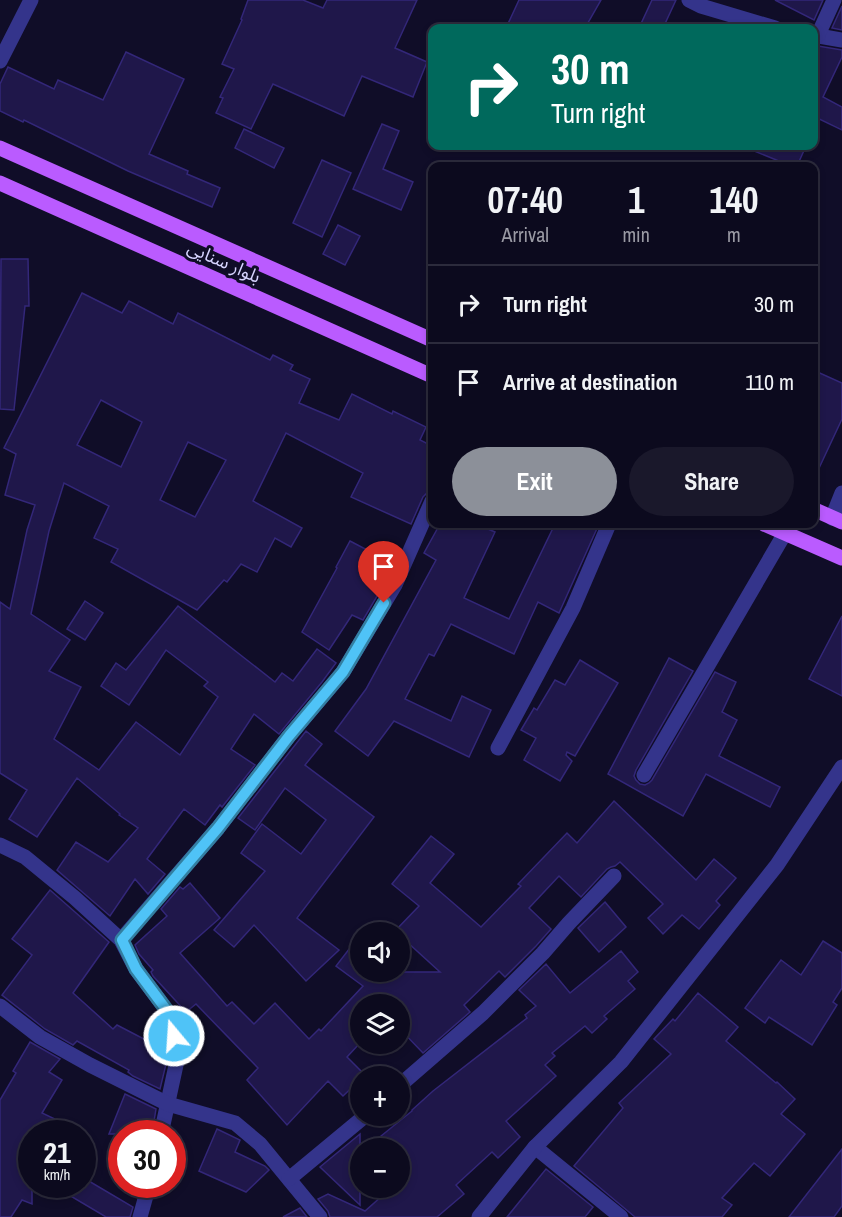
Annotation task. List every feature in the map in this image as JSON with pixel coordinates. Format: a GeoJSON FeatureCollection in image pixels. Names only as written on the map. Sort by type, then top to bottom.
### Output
{"type":"FeatureCollection","features":[{"type":"Feature","properties":{"kind":"main road","name":"بلوار سنایی"},"geometry":{"type":"LineString","coordinates":[[0,148],[428,338]]}},
{"type":"Feature","properties":{"kind":"main road","name":"بلوار سنایی"},"geometry":{"type":"LineString","coordinates":[[0,183],[428,374]]}},
{"type":"Feature","properties":{"kind":"main road"},"geometry":{"type":"LineString","coordinates":[[818,511],[837,520]]}},
{"type":"Feature","properties":{"kind":"main road"},"geometry":{"type":"LineString","coordinates":[[773,528],[842,558]]}},
{"type":"Feature","properties":{"kind":"street"},"geometry":{"type":"LineString","coordinates":[[0,61],[31,0]]}},
{"type":"Feature","properties":{"kind":"street"},"geometry":{"type":"LineString","coordinates":[[689,0],[701,6],[762,24]]}},
{"type":"Feature","properties":{"kind":"street"},"geometry":{"type":"LineString","coordinates":[[818,29],[834,0]]}},
{"type":"Feature","properties":{"kind":"street"},"geometry":{"type":"LineString","coordinates":[[818,36],[842,40]]}},
{"type":"Feature","properties":{"kind":"street"},"geometry":{"type":"LineString","coordinates":[[837,520],[842,493]]}},
{"type":"Feature","properties":{"kind":"street"},"geometry":{"type":"LineString","coordinates":[[122,940],[218,828],[289,736],[343,672],[395,585],[428,510]]}},
{"type":"Feature","properties":{"kind":"street"},"geometry":{"type":"LineString","coordinates":[[498,748],[573,608],[607,528]]}},
{"type":"Feature","properties":{"kind":"street"},"geometry":{"type":"LineString","coordinates":[[644,775],[784,533]]}},
{"type":"Feature","properties":{"kind":"street"},"geometry":{"type":"LineString","coordinates":[[478,1217],[535,1147],[621,1062],[777,864],[842,767]]}},
{"type":"Feature","properties":{"kind":"street"},"geometry":{"type":"LineString","coordinates":[[0,845],[25,857],[122,940],[136,969],[171,1016],[178,1056],[164,1120]]}},
{"type":"Feature","properties":{"kind":"street"},"geometry":{"type":"LineString","coordinates":[[410,1076],[483,1013],[543,954],[614,876]]}},
{"type":"Feature","properties":{"kind":"street"},"geometry":{"type":"LineString","coordinates":[[0,1006],[40,1037],[168,1104],[235,1123],[260,1144],[320,1217]]}},
{"type":"Feature","properties":{"kind":"street"},"geometry":{"type":"LineString","coordinates":[[289,1179],[353,1126]]}},
{"type":"Feature","properties":{"kind":"street"},"geometry":{"type":"LineString","coordinates":[[535,1147],[621,1217]]}},
{"type":"Feature","properties":{"kind":"street"},"geometry":{"type":"LineString","coordinates":[[141,1217],[145,1198]]}},
{"type":"Feature","properties":{"kind":"building"},"geometry":{"type":"Polygon","coordinates":[[[248,0],[303,0],[323,8],[327,0],[417,0],[395,48],[427,62],[413,97],[362,76],[344,116],[273,84],[251,129],[216,113],[223,98],[220,97],[234,69],[222,64],[242,20],[248,0]]]}},
{"type":"Feature","properties":{"kind":"building"},"geometry":{"type":"Polygon","coordinates":[[[519,0],[601,0],[587,24],[508,24],[519,0]]]}},
{"type":"Feature","properties":{"kind":"building"},"geometry":{"type":"Polygon","coordinates":[[[652,0],[676,0],[665,24],[641,24],[652,0]]]}},
{"type":"Feature","properties":{"kind":"building"},"geometry":{"type":"Polygon","coordinates":[[[775,0],[823,0],[814,20],[775,0]]]}},
{"type":"Feature","properties":{"kind":"building"},"geometry":{"type":"Polygon","coordinates":[[[842,6],[842,30],[832,28],[842,6]]]}},
{"type":"Feature","properties":{"kind":"building"},"geometry":{"type":"Polygon","coordinates":[[[818,46],[842,50],[842,57],[823,97],[842,107],[842,130],[818,118],[818,46]]]}},
{"type":"Feature","properties":{"kind":"building"},"geometry":{"type":"Polygon","coordinates":[[[126,52],[184,79],[149,154],[220,188],[212,207],[128,171],[24,120],[23,122],[0,111],[0,84],[8,67],[54,89],[58,80],[103,100],[126,52]]]}},
{"type":"Feature","properties":{"kind":"building"},"geometry":{"type":"Polygon","coordinates":[[[382,124],[399,131],[383,169],[413,182],[401,210],[353,189],[382,124]]]}},
{"type":"Feature","properties":{"kind":"building"},"geometry":{"type":"Polygon","coordinates":[[[244,129],[284,148],[274,168],[235,148],[244,129]]]}},
{"type":"Feature","properties":{"kind":"building"},"geometry":{"type":"Polygon","coordinates":[[[752,150],[804,150],[799,162],[781,162],[752,150]]]}},
{"type":"Feature","properties":{"kind":"building"},"geometry":{"type":"Polygon","coordinates":[[[322,160],[351,173],[322,237],[293,223],[322,160]]]}},
{"type":"Feature","properties":{"kind":"building"},"geometry":{"type":"Polygon","coordinates":[[[338,225],[360,236],[345,265],[323,254],[338,225]]]}},
{"type":"Feature","properties":{"kind":"building"},"geometry":{"type":"Polygon","coordinates":[[[1,259],[28,259],[29,306],[25,306],[14,410],[0,409],[1,259]]]}},
{"type":"Feature","properties":{"kind":"building"},"geometry":{"type":"Polygon","coordinates":[[[82,293],[122,313],[129,301],[173,324],[178,313],[270,360],[273,355],[293,365],[290,370],[310,379],[299,403],[339,420],[352,394],[392,414],[393,411],[426,427],[420,440],[428,444],[428,493],[423,497],[411,524],[351,497],[363,473],[286,433],[253,501],[302,528],[291,547],[275,538],[257,572],[241,564],[227,582],[224,580],[197,610],[111,562],[118,549],[94,538],[109,506],[64,483],[49,531],[31,614],[70,640],[49,671],[81,687],[54,739],[99,770],[136,722],[180,755],[218,697],[204,686],[208,682],[166,650],[129,705],[101,686],[116,663],[126,670],[178,606],[275,682],[282,673],[293,681],[317,649],[336,663],[279,734],[254,714],[231,749],[255,765],[205,825],[184,809],[147,859],[165,874],[148,894],[135,879],[110,916],[57,870],[76,842],[108,862],[138,828],[119,815],[77,778],[37,837],[9,819],[27,790],[0,773],[0,602],[10,609],[27,530],[35,505],[5,495],[16,454],[4,448],[82,293]],[[101,400],[77,445],[121,467],[142,422],[101,400]],[[188,442],[160,500],[195,517],[226,460],[188,442]]]}},
{"type":"Feature","properties":{"kind":"building"},"geometry":{"type":"Polygon","coordinates":[[[818,372],[842,383],[842,419],[818,470],[818,372]]]}},
{"type":"Feature","properties":{"kind":"building"},"geometry":{"type":"Polygon","coordinates":[[[438,528],[486,528],[495,532],[464,598],[509,619],[553,528],[597,528],[559,613],[538,602],[514,654],[451,624],[434,656],[429,654],[405,699],[451,721],[462,696],[491,710],[469,757],[394,721],[368,756],[335,731],[366,689],[436,560],[424,553],[438,528]]]}},
{"type":"Feature","properties":{"kind":"building"},"geometry":{"type":"Polygon","coordinates":[[[350,541],[394,564],[363,620],[352,615],[329,650],[302,632],[350,541]]]}},
{"type":"Feature","properties":{"kind":"building"},"geometry":{"type":"Polygon","coordinates":[[[85,601],[103,613],[85,640],[67,629],[85,601]]]}},
{"type":"Feature","properties":{"kind":"building"},"geometry":{"type":"Polygon","coordinates":[[[842,616],[842,696],[809,679],[842,616]]]}},
{"type":"Feature","properties":{"kind":"building"},"geometry":{"type":"Polygon","coordinates":[[[669,658],[693,671],[636,770],[634,776],[636,780],[645,785],[652,780],[715,672],[736,682],[722,712],[737,720],[719,756],[780,787],[770,807],[706,774],[683,816],[608,774],[669,658]]]}},
{"type":"Feature","properties":{"kind":"building"},"geometry":{"type":"Polygon","coordinates":[[[580,660],[618,683],[575,756],[567,752],[566,755],[572,761],[560,781],[524,760],[536,738],[521,730],[534,708],[537,710],[555,680],[565,685],[580,660]]]}},
{"type":"Feature","properties":{"kind":"building"},"geometry":{"type":"Polygon","coordinates":[[[306,731],[322,744],[305,765],[374,817],[297,918],[339,950],[306,981],[254,925],[234,947],[214,930],[265,871],[241,853],[262,824],[301,854],[326,820],[285,788],[255,830],[238,818],[306,731]]]}},
{"type":"Feature","properties":{"kind":"building"},"geometry":{"type":"Polygon","coordinates":[[[614,801],[696,880],[714,859],[736,878],[716,901],[720,905],[699,929],[682,915],[663,934],[648,918],[663,904],[620,862],[607,869],[581,897],[559,876],[529,908],[551,929],[505,977],[499,971],[464,1005],[470,1012],[423,1053],[410,1039],[410,994],[356,994],[363,986],[358,982],[410,982],[410,972],[440,972],[410,945],[410,922],[404,922],[419,906],[392,884],[431,836],[454,854],[430,883],[481,927],[521,886],[518,884],[567,833],[577,843],[614,801]]]}},
{"type":"Feature","properties":{"kind":"building"},"geometry":{"type":"Polygon","coordinates":[[[190,883],[220,918],[180,953],[227,1006],[232,1002],[254,1024],[275,1003],[309,1039],[319,1029],[321,1031],[350,1000],[350,1054],[347,1057],[356,1066],[350,1066],[350,1089],[343,1096],[328,1081],[287,1125],[247,1080],[258,1068],[196,1004],[186,1012],[153,976],[151,972],[153,970],[139,954],[135,945],[167,916],[161,909],[180,887],[183,889],[190,883]]]}},
{"type":"Feature","properties":{"kind":"building"},"geometry":{"type":"Polygon","coordinates":[[[50,890],[109,942],[73,993],[113,1029],[117,1025],[167,1051],[168,1056],[160,1089],[133,1076],[128,1072],[129,1070],[77,1041],[73,1045],[45,1029],[2,995],[32,955],[12,939],[50,890]]]}},
{"type":"Feature","properties":{"kind":"building"},"geometry":{"type":"Polygon","coordinates":[[[605,902],[626,927],[599,952],[578,928],[605,902]]]}},
{"type":"Feature","properties":{"kind":"building"},"geometry":{"type":"Polygon","coordinates":[[[823,941],[842,953],[842,988],[833,1002],[837,1005],[812,1045],[769,1017],[765,1023],[745,1008],[781,960],[801,975],[823,941]]]}},
{"type":"Feature","properties":{"kind":"building"},"geometry":{"type":"Polygon","coordinates":[[[350,948],[350,976],[336,966],[350,948]]]}},
{"type":"Feature","properties":{"kind":"building"},"geometry":{"type":"Polygon","coordinates":[[[621,951],[638,972],[628,981],[635,989],[604,1016],[607,1019],[592,1033],[585,1026],[552,1053],[555,1056],[545,1065],[556,1076],[506,1121],[520,1137],[498,1158],[492,1152],[456,1185],[464,1194],[437,1217],[330,1217],[318,1199],[328,1194],[365,1211],[380,1198],[410,1198],[410,1138],[379,1138],[393,1126],[410,1126],[412,1110],[527,1018],[525,1015],[536,1006],[519,990],[546,964],[570,993],[621,951]]]}},
{"type":"Feature","properties":{"kind":"building"},"geometry":{"type":"Polygon","coordinates":[[[698,993],[738,1027],[726,1041],[795,1099],[781,1114],[805,1134],[770,1176],[754,1163],[722,1198],[732,1205],[722,1217],[635,1217],[574,1166],[623,1108],[619,1103],[671,1054],[654,1039],[673,1019],[675,1021],[698,993]]]}},
{"type":"Feature","properties":{"kind":"building"},"geometry":{"type":"Polygon","coordinates":[[[30,1042],[60,1059],[49,1072],[62,1080],[42,1113],[57,1120],[18,1120],[18,1198],[32,1198],[32,1204],[22,1200],[11,1217],[0,1217],[0,1100],[16,1073],[13,1071],[30,1042]]]}},
{"type":"Feature","properties":{"kind":"building"},"geometry":{"type":"Polygon","coordinates":[[[125,1094],[156,1109],[154,1120],[115,1120],[125,1094]]]}},
{"type":"Feature","properties":{"kind":"building"},"geometry":{"type":"Polygon","coordinates":[[[217,1129],[240,1140],[235,1152],[269,1170],[246,1192],[199,1171],[217,1129]]]}},
{"type":"Feature","properties":{"kind":"building"},"geometry":{"type":"Polygon","coordinates":[[[350,1142],[350,1196],[320,1167],[350,1142]]]}},
{"type":"Feature","properties":{"kind":"building"},"geometry":{"type":"Polygon","coordinates":[[[842,1149],[842,1206],[834,1217],[789,1217],[842,1149]]]}},
{"type":"Feature","properties":{"kind":"building"},"geometry":{"type":"Polygon","coordinates":[[[546,1169],[593,1207],[585,1217],[507,1217],[546,1169]]]}},
{"type":"Feature","properties":{"kind":"building"},"geometry":{"type":"Polygon","coordinates":[[[96,1185],[108,1192],[108,1198],[118,1198],[133,1207],[130,1217],[106,1217],[74,1198],[96,1198],[96,1185]]]}},
{"type":"Feature","properties":{"kind":"building"},"geometry":{"type":"Polygon","coordinates":[[[353,1198],[360,1198],[360,1205],[353,1198]]]}},
{"type":"Feature","properties":{"kind":"building"},"geometry":{"type":"Polygon","coordinates":[[[300,1208],[307,1217],[283,1217],[300,1208]]]}},
{"type":"Feature","properties":{"kind":"route"},"geometry":{"type":"LineString","coordinates":[[174,1036],[171,1016],[136,969],[122,940],[218,828],[289,736],[343,672],[384,603]]}}]}
